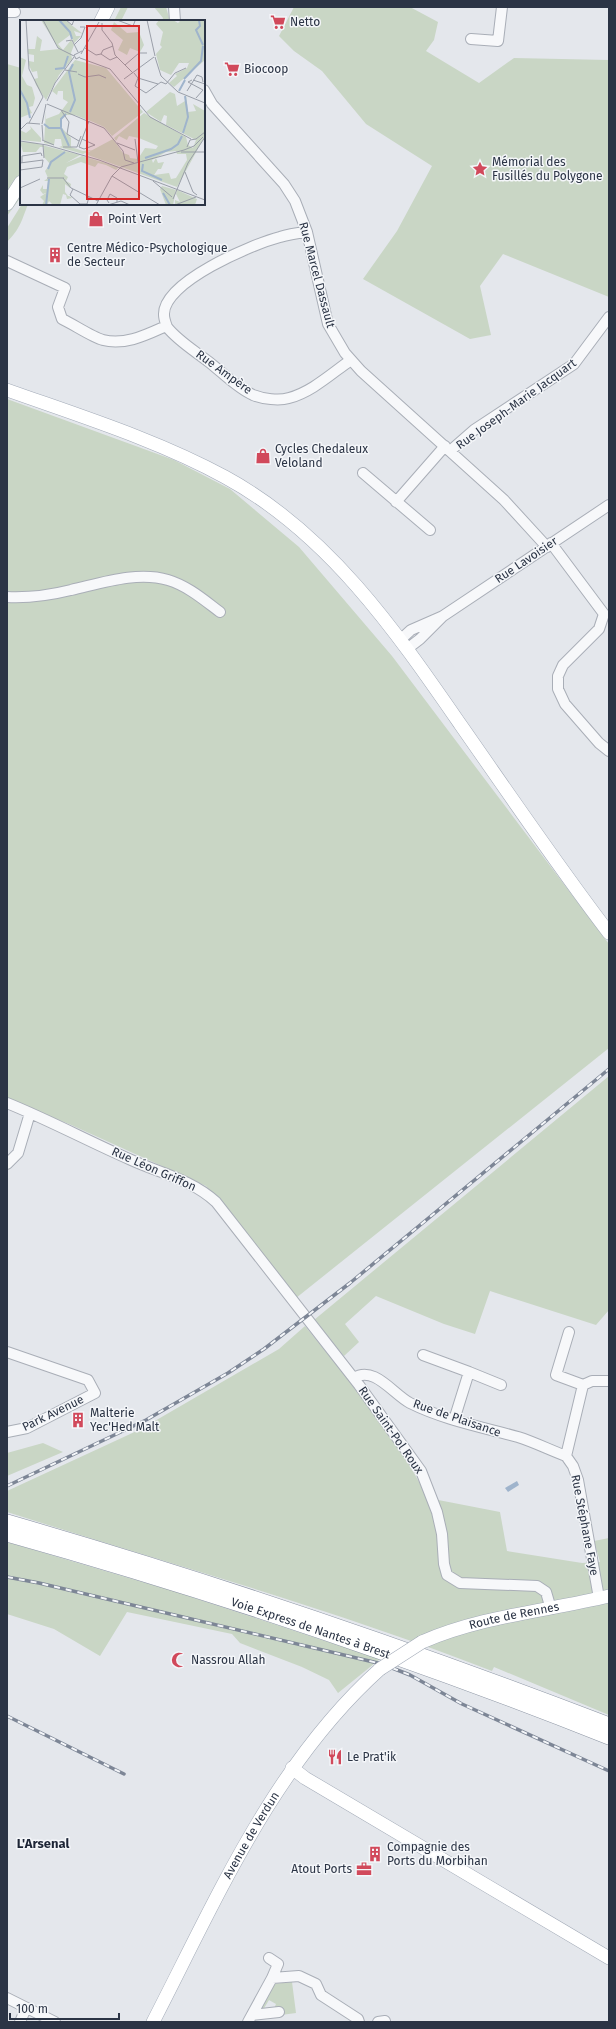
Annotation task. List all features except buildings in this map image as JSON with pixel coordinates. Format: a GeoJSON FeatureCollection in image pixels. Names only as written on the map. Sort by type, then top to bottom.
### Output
{"type":"FeatureCollection","features":[{"type":"Feature","properties":{"kind":"highway","name":"Voie Express de Nantes à Brest"},"geometry":{"type":"LineString","coordinates":[[7,1522],[165,1570],[370,1637],[609,1725]]}},
{"type":"Feature","properties":{"kind":"highway","name":"Voie Express de Nantes à Brest"},"geometry":{"type":"LineString","coordinates":[[7,1534],[142,1574],[337,1637],[609,1737]]}},
{"type":"Feature","properties":{"kind":"highway"},"geometry":{"type":"LineString","coordinates":[[582,1727],[591,1737],[609,1745]]}},
{"type":"Feature","properties":{"kind":"main road"},"geometry":{"type":"LineString","coordinates":[[102,20],[108,7]]}},
{"type":"Feature","properties":{"kind":"main road"},"geometry":{"type":"LineString","coordinates":[[7,204],[20,184]]}},
{"type":"Feature","properties":{"kind":"main road"},"geometry":{"type":"LineString","coordinates":[[7,390],[158,446],[226,478],[269,506],[335,561],[366,596],[404,644],[573,885],[609,933]]}},
{"type":"Feature","properties":{"kind":"main road","name":"Route de Rennes"},"geometry":{"type":"LineString","coordinates":[[380,1669],[422,1642],[447,1631],[475,1623],[551,1609],[604,1597]]}},
{"type":"Feature","properties":{"kind":"main road","name":"Avenue de Verdun"},"geometry":{"type":"LineString","coordinates":[[153,2022],[240,1853],[292,1768],[339,1710],[380,1669]]}},
{"type":"Feature","properties":{"kind":"main road"},"geometry":{"type":"LineString","coordinates":[[292,1768],[305,1778],[609,1958]]}},
{"type":"Feature","properties":{"kind":"street"},"geometry":{"type":"LineString","coordinates":[[174,7],[175,20]]}},
{"type":"Feature","properties":{"kind":"street"},"geometry":{"type":"LineString","coordinates":[[472,39],[498,41],[502,7]]}},
{"type":"Feature","properties":{"kind":"street","name":"Rue Marcel Dassault"},"geometry":{"type":"LineString","coordinates":[[205,92],[212,104],[284,184],[295,201],[307,232],[328,324],[338,343],[351,360],[504,500],[549,545],[608,613]]}},
{"type":"Feature","properties":{"kind":"street"},"geometry":{"type":"LineString","coordinates":[[7,261],[64,288],[58,307],[62,318],[103,340],[124,341],[144,336],[166,326],[164,315],[166,305],[191,278],[212,265],[280,236],[307,232]]}},
{"type":"Feature","properties":{"kind":"street","name":"Rue Joseph-Marie Jacquart"},"geometry":{"type":"LineString","coordinates":[[448,449],[474,430],[574,364],[609,317]]}},
{"type":"Feature","properties":{"kind":"street","name":"Rue Ampère"},"geometry":{"type":"LineString","coordinates":[[166,326],[178,338],[234,383],[253,395],[270,399],[288,399],[309,390],[351,360]]}},
{"type":"Feature","properties":{"kind":"street"},"geometry":{"type":"LineString","coordinates":[[396,502],[448,449]]}},
{"type":"Feature","properties":{"kind":"street"},"geometry":{"type":"LineString","coordinates":[[363,473],[430,530]]}},
{"type":"Feature","properties":{"kind":"street","name":"Rue Lavoisier"},"geometry":{"type":"LineString","coordinates":[[404,644],[411,630],[443,616],[609,505]]}},
{"type":"Feature","properties":{"kind":"street"},"geometry":{"type":"LineString","coordinates":[[7,597],[70,591],[112,580],[146,578],[167,580],[188,588],[220,612]]}},
{"type":"Feature","properties":{"kind":"street"},"geometry":{"type":"LineString","coordinates":[[608,613],[599,629],[563,665],[558,676],[558,690],[565,704],[599,743],[609,751]]}},
{"type":"Feature","properties":{"kind":"street","name":"Rue Léon Griffon"},"geometry":{"type":"LineString","coordinates":[[7,1103],[30,1112],[131,1160],[190,1183],[206,1192],[228,1215],[309,1322]]}},
{"type":"Feature","properties":{"kind":"street"},"geometry":{"type":"LineString","coordinates":[[7,1164],[18,1153],[30,1112]]}},
{"type":"Feature","properties":{"kind":"street","name":"Rue Saint-Pol Roux"},"geometry":{"type":"LineString","coordinates":[[309,1322],[354,1378],[409,1453],[430,1490],[442,1534],[444,1564],[447,1575],[460,1583],[537,1586],[546,1592],[551,1609]]}},
{"type":"Feature","properties":{"kind":"street"},"geometry":{"type":"LineString","coordinates":[[569,1332],[556,1375],[583,1385]]}},
{"type":"Feature","properties":{"kind":"street","name":"Park Avenue"},"geometry":{"type":"LineString","coordinates":[[7,1352],[88,1380],[95,1393],[27,1428],[7,1432]]}},
{"type":"Feature","properties":{"kind":"street"},"geometry":{"type":"LineString","coordinates":[[423,1355],[501,1385]]}},
{"type":"Feature","properties":{"kind":"street"},"geometry":{"type":"LineString","coordinates":[[454,1420],[469,1372]]}},
{"type":"Feature","properties":{"kind":"street","name":"Rue de Plaisance"},"geometry":{"type":"LineString","coordinates":[[354,1378],[361,1374],[371,1375],[409,1402],[454,1420],[518,1437],[566,1456]]}},
{"type":"Feature","properties":{"kind":"street"},"geometry":{"type":"LineString","coordinates":[[566,1456],[583,1385],[592,1380],[609,1381]]}},
{"type":"Feature","properties":{"kind":"street","name":"Rue Stéphane Faye"},"geometry":{"type":"LineString","coordinates":[[566,1456],[573,1466],[578,1480],[604,1597]]}},
{"type":"Feature","properties":{"kind":"street"},"geometry":{"type":"LineString","coordinates":[[250,2018],[278,1964],[269,1958]]}},
{"type":"Feature","properties":{"kind":"street"},"geometry":{"type":"LineString","coordinates":[[272,1978],[299,1976],[316,1984],[319,1994],[358,2019],[359,2022]]}},
{"type":"Feature","properties":{"kind":"street"},"geometry":{"type":"LineString","coordinates":[[7,1998],[55,2022]]}},
{"type":"Feature","properties":{"kind":"street"},"geometry":{"type":"LineString","coordinates":[[20,2022],[26,2008]]}},
{"type":"Feature","properties":{"kind":"street"},"geometry":{"type":"LineString","coordinates":[[250,2018],[279,2012]]}},
{"type":"Feature","properties":{"kind":"green space"},"geometry":{"type":"Polygon","coordinates":[[[121,7],[128,7],[122,20],[114,20],[121,7]]]}},
{"type":"Feature","properties":{"kind":"green space"},"geometry":{"type":"Polygon","coordinates":[[[154,7],[166,7],[170,20],[162,20],[163,18],[154,7]]]}},
{"type":"Feature","properties":{"kind":"green space"},"geometry":{"type":"Polygon","coordinates":[[[294,7],[410,7],[438,22],[434,40],[426,51],[479,83],[514,58],[609,60],[609,297],[503,254],[480,286],[491,335],[470,339],[363,279],[397,231],[432,166],[366,124],[322,71],[294,51],[279,36],[294,7]]]}},
{"type":"Feature","properties":{"kind":"green space"},"geometry":{"type":"Polygon","coordinates":[[[7,64],[20,68],[20,198],[7,216],[7,64]]]}},
{"type":"Feature","properties":{"kind":"green space"},"geometry":{"type":"Polygon","coordinates":[[[21,205],[28,205],[18,228],[7,242],[7,228],[21,205]]]}},
{"type":"Feature","properties":{"kind":"green space"},"geometry":{"type":"Polygon","coordinates":[[[7,399],[174,460],[230,489],[299,547],[392,656],[609,944],[609,1048],[296,1298],[206,1186],[69,1124],[7,1099],[7,399]]]}},
{"type":"Feature","properties":{"kind":"green space"},"geometry":{"type":"Polygon","coordinates":[[[609,1076],[609,1310],[596,1325],[490,1291],[475,1334],[444,1324],[376,1296],[345,1324],[359,1342],[344,1356],[314,1320],[609,1076]]]}},
{"type":"Feature","properties":{"kind":"green space"},"geometry":{"type":"Polygon","coordinates":[[[305,1326],[366,1401],[405,1457],[428,1498],[500,1512],[507,1551],[582,1563],[600,1562],[594,1541],[609,1538],[609,1715],[494,1667],[492,1671],[432,1648],[312,1607],[7,1512],[7,1491],[141,1429],[279,1349],[305,1326]]]}},
{"type":"Feature","properties":{"kind":"green space"},"geometry":{"type":"Polygon","coordinates":[[[43,1443],[63,1452],[7,1476],[7,1453],[43,1443]]]}},
{"type":"Feature","properties":{"kind":"green space"},"geometry":{"type":"Polygon","coordinates":[[[7,1542],[173,1591],[380,1659],[338,1693],[329,1680],[302,1667],[240,1643],[232,1634],[127,1612],[100,1656],[54,1629],[7,1614],[7,1542]]]}},
{"type":"Feature","properties":{"kind":"green space"},"geometry":{"type":"Polygon","coordinates":[[[292,1982],[296,2013],[281,2015],[274,2009],[276,2004],[269,2000],[263,2010],[259,2008],[273,1984],[292,1982]]]}},
{"type":"Feature","properties":{"kind":"water"},"geometry":{"type":"Polygon","coordinates":[[[517,1481],[519,1485],[508,1492],[505,1488],[517,1481]]]}},
{"type":"Feature","properties":{"kind":"railway"},"geometry":{"type":"LineString","coordinates":[[7,1486],[146,1420],[228,1373],[264,1349],[350,1283],[609,1069]]}},
{"type":"Feature","properties":{"kind":"railway"},"geometry":{"type":"LineString","coordinates":[[7,1577],[39,1583],[382,1664],[410,1675],[462,1704],[609,1771]]}},
{"type":"Feature","properties":{"kind":"railway"},"geometry":{"type":"LineString","coordinates":[[7,1716],[124,1774]]}},
{"type":"Feature","properties":{"kind":"place","name":"Netto"},"geometry":{"type":"Point","coordinates":[278,22]}},
{"type":"Feature","properties":{"kind":"place","name":"Biocoop"},"geometry":{"type":"Point","coordinates":[232,69]}},
{"type":"Feature","properties":{"kind":"place","name":"Mémorial des Fusillés du Polygone"},"geometry":{"type":"Point","coordinates":[480,169]}},
{"type":"Feature","properties":{"kind":"place","name":"Point Vert"},"geometry":{"type":"Point","coordinates":[96,219]}},
{"type":"Feature","properties":{"kind":"place","name":"Centre Médico-Psychologique de Secteur"},"geometry":{"type":"Point","coordinates":[55,255]}},
{"type":"Feature","properties":{"kind":"place","name":"Cycles Chedaleux Veloland"},"geometry":{"type":"Point","coordinates":[263,456]}},
{"type":"Feature","properties":{"kind":"place","name":"Malterie Yec'Hed Malt"},"geometry":{"type":"Point","coordinates":[78,1420]}},
{"type":"Feature","properties":{"kind":"place","name":"Nassrou Allah"},"geometry":{"type":"Point","coordinates":[179,1660]}},
{"type":"Feature","properties":{"kind":"place","name":"Le Prat'ik"},"geometry":{"type":"Point","coordinates":[335,1757]}},
{"type":"Feature","properties":{"kind":"place","name":"Compagnie des Ports du Morbihan"},"geometry":{"type":"Point","coordinates":[375,1854]}},
{"type":"Feature","properties":{"kind":"place","name":"Atout Ports"},"geometry":{"type":"Point","coordinates":[364,1869]}},
{"type":"Feature","properties":{"kind":"district","name":"L'Arsenal"},"geometry":{"type":"Point","coordinates":[43,1843]}}]}
